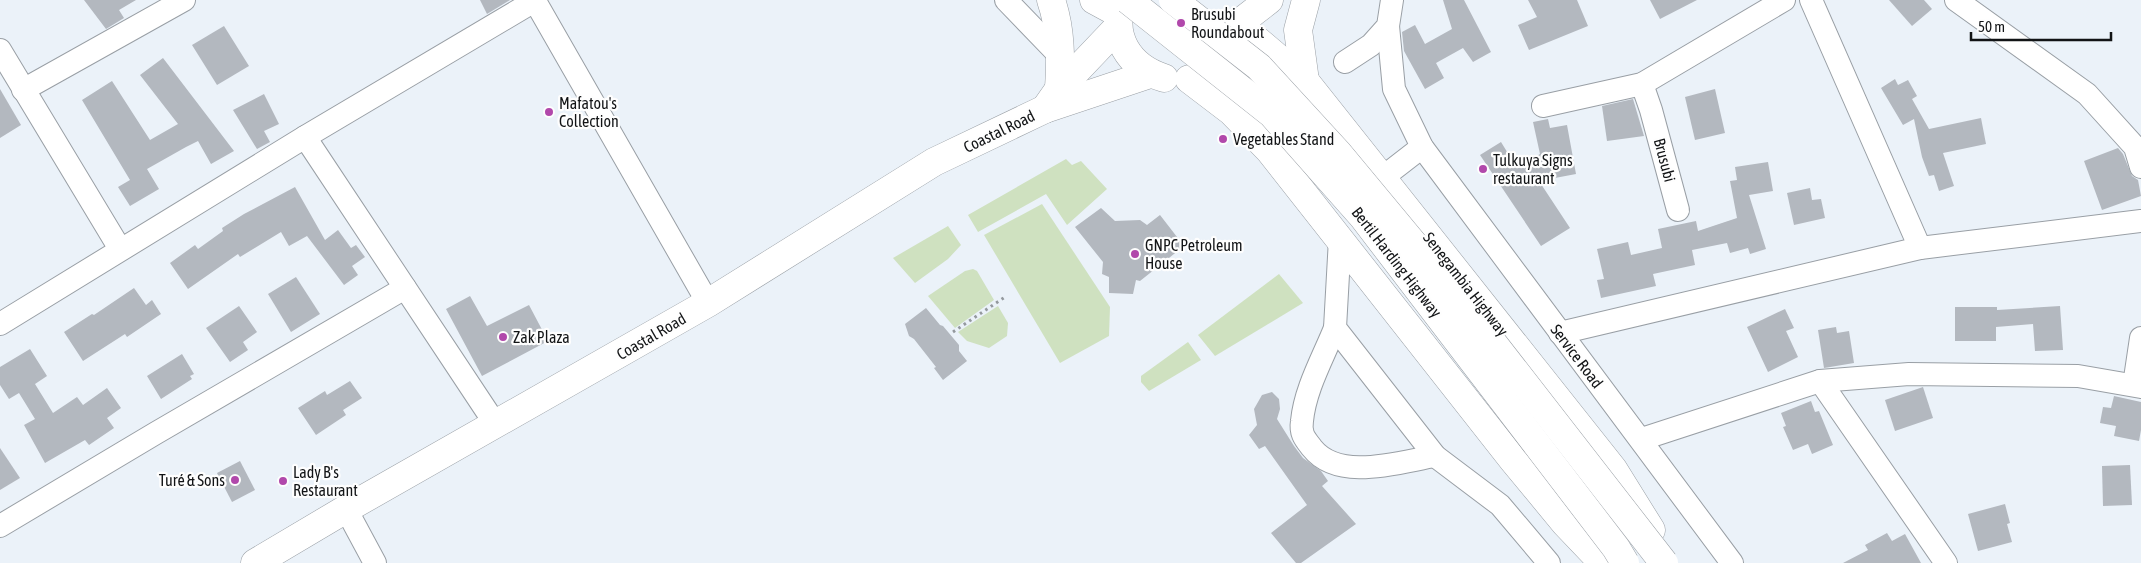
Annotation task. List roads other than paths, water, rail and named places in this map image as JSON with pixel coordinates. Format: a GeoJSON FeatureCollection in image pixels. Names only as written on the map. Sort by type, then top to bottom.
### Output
{"type":"FeatureCollection","features":[{"type":"Feature","properties":{"kind":"main road"},"geometry":{"type":"LineString","coordinates":[[1051,0],[1057,16],[1061,57],[1052,99]]}},
{"type":"Feature","properties":{"kind":"main road","name":"Bertil Harding Highway"},"geometry":{"type":"LineString","coordinates":[[1094,0],[1122,10],[1272,114],[1363,217],[1616,548],[1625,563]]}},
{"type":"Feature","properties":{"kind":"main road","name":"Bertil Harding Highway"},"geometry":{"type":"LineString","coordinates":[[1173,0],[1259,67],[1338,153],[1451,289],[1664,563]]}},
{"type":"Feature","properties":{"kind":"main road"},"geometry":{"type":"LineString","coordinates":[[1122,10],[1124,46],[1135,62],[1150,74],[1169,80],[1189,80],[1208,73],[1223,60],[1234,44],[1236,12],[1269,0]]}},
{"type":"Feature","properties":{"kind":"main road"},"geometry":{"type":"LineString","coordinates":[[1305,81],[1298,30],[1306,0]]}},
{"type":"Feature","properties":{"kind":"main road","name":"Coastal Road"},"geometry":{"type":"LineString","coordinates":[[1052,99],[1122,10]]}},
{"type":"Feature","properties":{"kind":"main road","name":"Senegambia Highway"},"geometry":{"type":"LineString","coordinates":[[1236,12],[1305,81],[1382,178],[1613,470],[1672,563]]}},
{"type":"Feature","properties":{"kind":"main road","name":"Coastal Road"},"geometry":{"type":"LineString","coordinates":[[256,563],[346,509],[708,303],[934,162],[1052,99],[1150,74]]}},
{"type":"Feature","properties":{"kind":"main road"},"geometry":{"type":"LineString","coordinates":[[1189,80],[1231,111],[1270,151],[1514,460],[1565,523],[1603,563]]}},
{"type":"Feature","properties":{"kind":"street"},"geometry":{"type":"LineString","coordinates":[[23,90],[184,0]]}},
{"type":"Feature","properties":{"kind":"street"},"geometry":{"type":"LineString","coordinates":[[0,324],[305,136],[535,0],[708,303]]}},
{"type":"Feature","properties":{"kind":"street"},"geometry":{"type":"LineString","coordinates":[[1006,0],[1061,57]]}},
{"type":"Feature","properties":{"kind":"street","name":"Service Road"},"geometry":{"type":"LineString","coordinates":[[1392,0],[1388,26],[1394,89],[1422,147],[1560,333],[1642,439],[1732,563]]}},
{"type":"Feature","properties":{"kind":"street"},"geometry":{"type":"LineString","coordinates":[[1543,106],[1642,84],[1784,0]]}},
{"type":"Feature","properties":{"kind":"street"},"geometry":{"type":"LineString","coordinates":[[1810,0],[1920,248]]}},
{"type":"Feature","properties":{"kind":"street"},"geometry":{"type":"LineString","coordinates":[[1956,0],[2087,94],[2139,153]]}},
{"type":"Feature","properties":{"kind":"street"},"geometry":{"type":"LineString","coordinates":[[1345,62],[1371,45],[1388,26]]}},
{"type":"Feature","properties":{"kind":"street"},"geometry":{"type":"LineString","coordinates":[[0,50],[120,249]]}},
{"type":"Feature","properties":{"kind":"street","name":"Brusubi"},"geometry":{"type":"LineString","coordinates":[[1642,84],[1651,110],[1678,210]]}},
{"type":"Feature","properties":{"kind":"street"},"geometry":{"type":"LineString","coordinates":[[305,136],[496,425]]}},
{"type":"Feature","properties":{"kind":"street"},"geometry":{"type":"LineString","coordinates":[[1382,178],[1422,147]]}},
{"type":"Feature","properties":{"kind":"street"},"geometry":{"type":"LineString","coordinates":[[1560,333],[1920,248],[2141,221]]}},
{"type":"Feature","properties":{"kind":"street"},"geometry":{"type":"LineString","coordinates":[[1340,240],[1335,328],[1307,394],[1302,421],[1302,435],[1318,456],[1336,465],[1365,469],[1435,456]]}},
{"type":"Feature","properties":{"kind":"street"},"geometry":{"type":"LineString","coordinates":[[0,526],[405,288]]}},
{"type":"Feature","properties":{"kind":"street"},"geometry":{"type":"LineString","coordinates":[[1335,328],[1435,456],[1500,505],[1539,560]]}},
{"type":"Feature","properties":{"kind":"street"},"geometry":{"type":"LineString","coordinates":[[1642,439],[1820,382],[1919,374],[2078,376],[2138,386],[2141,338]]}},
{"type":"Feature","properties":{"kind":"street"},"geometry":{"type":"LineString","coordinates":[[1820,382],[1946,563]]}},
{"type":"Feature","properties":{"kind":"street"},"geometry":{"type":"LineString","coordinates":[[346,509],[375,563]]}},
{"type":"Feature","properties":{"kind":"place","name":"Brusubi Roundabout"},"geometry":{"type":"Point","coordinates":[1181,23]}},
{"type":"Feature","properties":{"kind":"place","name":"Mafatou's Collection"},"geometry":{"type":"Point","coordinates":[549,112]}},
{"type":"Feature","properties":{"kind":"place","name":"Vegetables Stand"},"geometry":{"type":"Point","coordinates":[1223,139]}},
{"type":"Feature","properties":{"kind":"place","name":"Tulkuya Signs restaurant"},"geometry":{"type":"Point","coordinates":[1483,169]}},
{"type":"Feature","properties":{"kind":"place","name":"GNPC Petroleum House"},"geometry":{"type":"Point","coordinates":[1135,254]}},
{"type":"Feature","properties":{"kind":"place","name":"Zak Plaza"},"geometry":{"type":"Point","coordinates":[503,337]}},
{"type":"Feature","properties":{"kind":"place","name":"Turé & Sons"},"geometry":{"type":"Point","coordinates":[235,480]}},
{"type":"Feature","properties":{"kind":"place","name":"Lady B's Restaurant"},"geometry":{"type":"Point","coordinates":[283,481]}}]}
